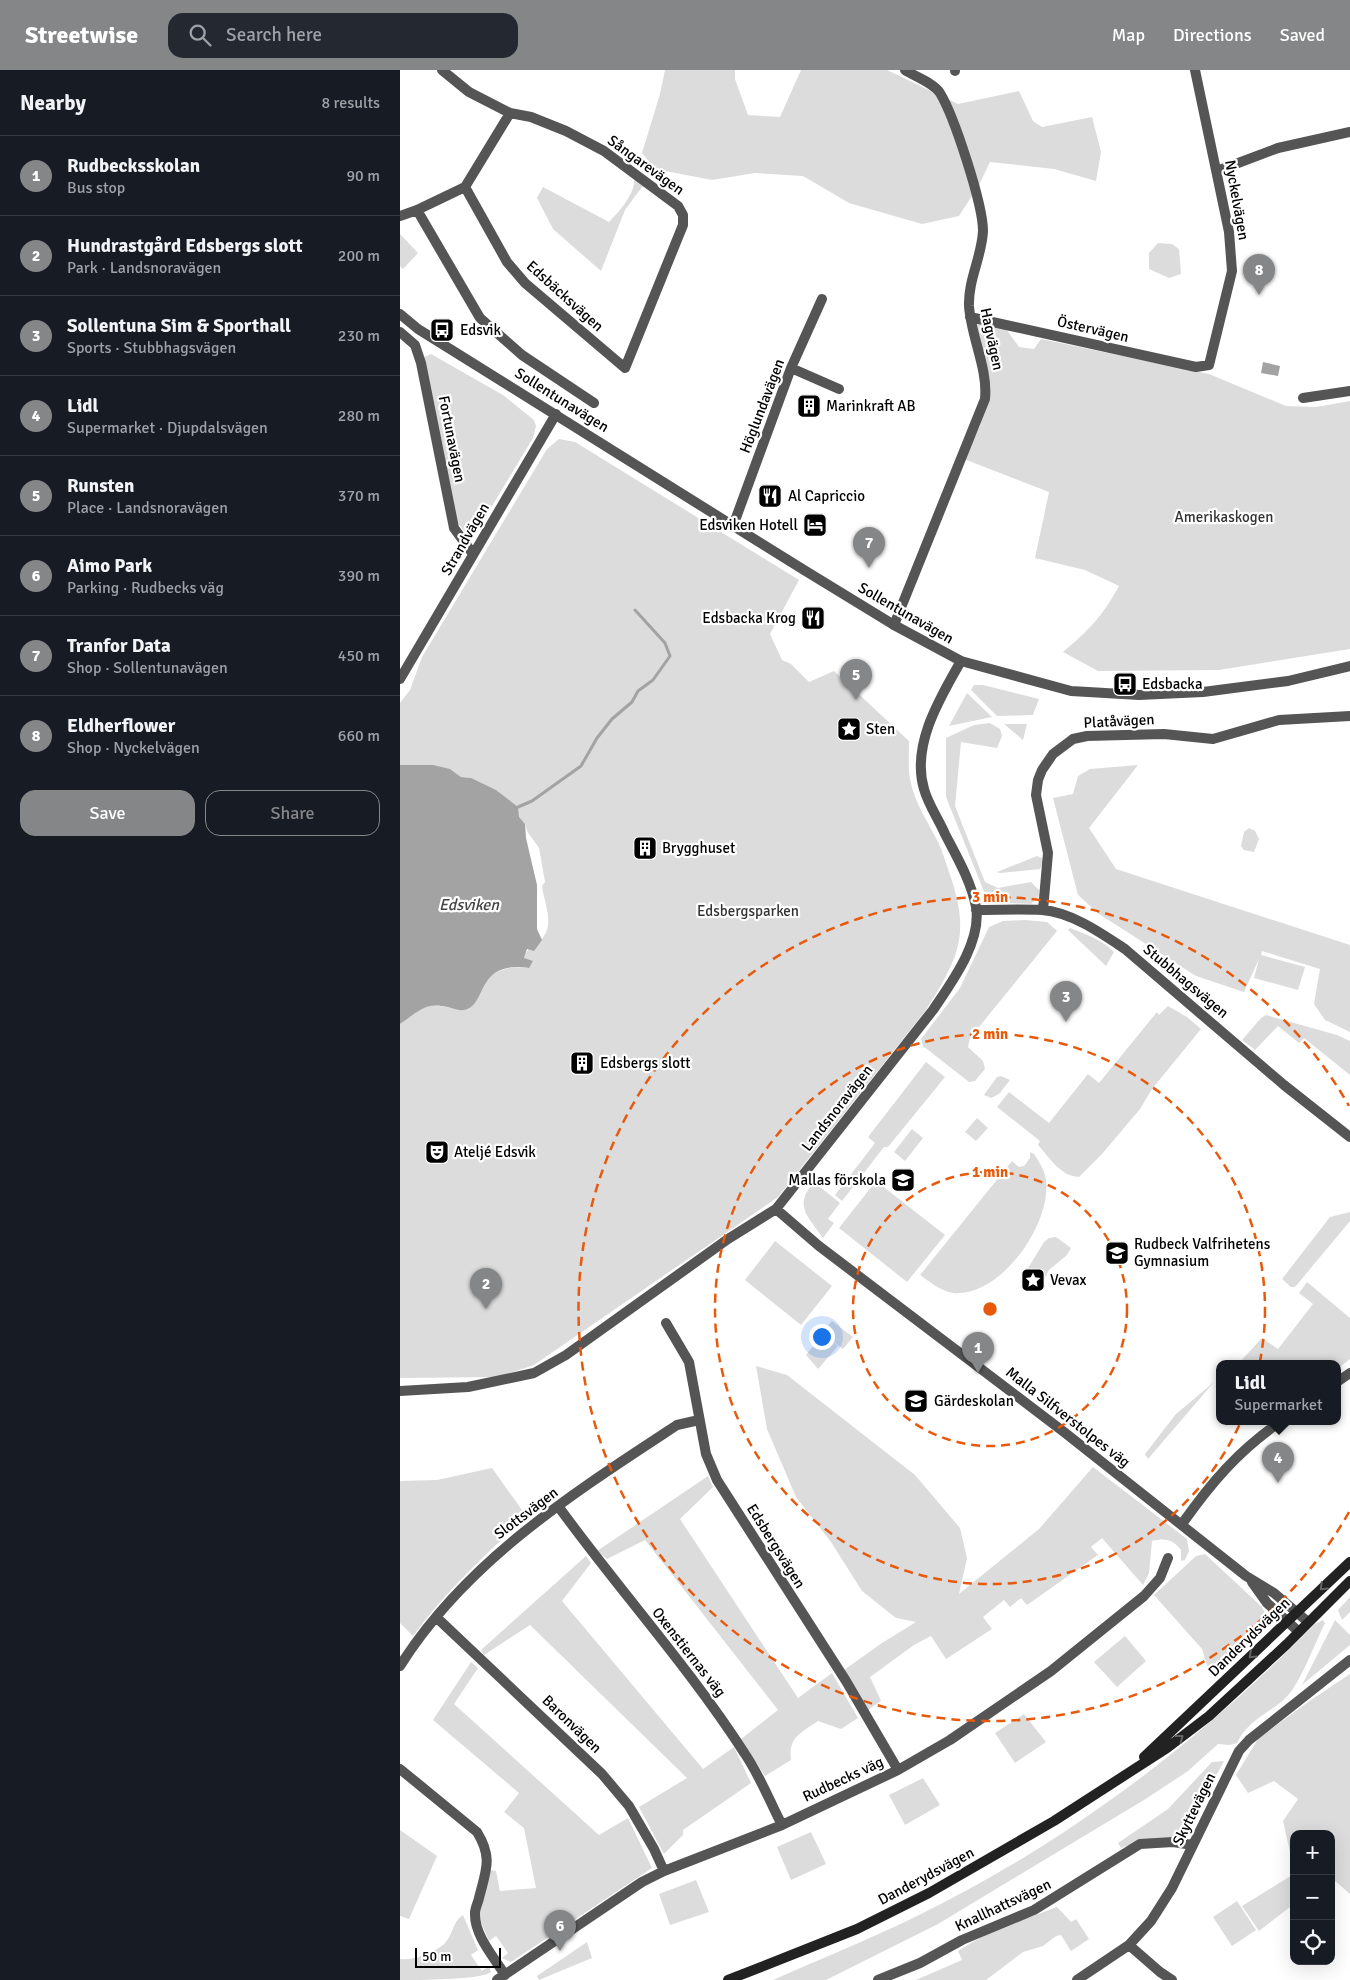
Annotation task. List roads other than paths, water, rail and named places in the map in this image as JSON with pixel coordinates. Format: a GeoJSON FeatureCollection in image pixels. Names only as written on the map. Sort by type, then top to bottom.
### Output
{"type":"FeatureCollection","features":[{"type":"Feature","properties":{"kind":"main road","name":"Danderydsvägen"},"geometry":{"type":"LineString","coordinates":[[1125,1774],[1350,1562]]}},
{"type":"Feature","properties":{"kind":"main road","name":"Danderydsvägen"},"geometry":{"type":"LineString","coordinates":[[728,1980],[857,1929],[929,1893],[1054,1821],[1167,1748],[1209,1716],[1299,1632],[1350,1581]]}},
{"type":"Feature","properties":{"kind":"street","name":"Sångarevägen"},"geometry":{"type":"LineString","coordinates":[[442,70],[469,92],[510,113],[531,117],[566,131],[604,151],[669,197],[678,206],[683,215],[683,225],[625,368]]}},
{"type":"Feature","properties":{"kind":"street","name":"Hagvägen"},"geometry":{"type":"LineString","coordinates":[[894,625],[984,399],[986,386],[970,317],[968,296],[983,232],[979,205],[962,147],[939,91],[904,70]]}},
{"type":"Feature","properties":{"kind":"street","name":"Nyckelvägen"},"geometry":{"type":"LineString","coordinates":[[1195,70],[1229,232],[1232,270],[1209,365]]}},
{"type":"Feature","properties":{"kind":"street"},"geometry":{"type":"LineString","coordinates":[[400,216],[465,187],[510,113]]}},
{"type":"Feature","properties":{"kind":"street"},"geometry":{"type":"LineString","coordinates":[[1217,171],[1278,148],[1350,132]]}},
{"type":"Feature","properties":{"kind":"street","name":"Edsbäcksvägen"},"geometry":{"type":"LineString","coordinates":[[465,187],[506,262],[525,283],[625,368]]}},
{"type":"Feature","properties":{"kind":"street"},"geometry":{"type":"LineString","coordinates":[[417,210],[480,318],[522,355],[594,403]]}},
{"type":"Feature","properties":{"kind":"street","name":"Höglundavägen"},"geometry":{"type":"LineString","coordinates":[[733,526],[791,368],[822,299]]}},
{"type":"Feature","properties":{"kind":"street","name":"Sollentunavägen"},"geometry":{"type":"LineString","coordinates":[[400,314],[418,329],[733,526],[894,625],[961,661],[1071,691],[1139,695],[1203,692],[1288,681],[1350,666]]}},
{"type":"Feature","properties":{"kind":"street","name":"Östervägen"},"geometry":{"type":"LineString","coordinates":[[970,317],[1196,367],[1209,365]]}},
{"type":"Feature","properties":{"kind":"street","name":"Fortunavägen"},"geometry":{"type":"LineString","coordinates":[[400,332],[416,345],[454,528],[473,554]]}},
{"type":"Feature","properties":{"kind":"street"},"geometry":{"type":"LineString","coordinates":[[791,368],[839,389]]}},
{"type":"Feature","properties":{"kind":"street"},"geometry":{"type":"LineString","coordinates":[[1303,398],[1350,391]]}},
{"type":"Feature","properties":{"kind":"street","name":"Strandvägen"},"geometry":{"type":"LineString","coordinates":[[400,679],[556,414]]}},
{"type":"Feature","properties":{"kind":"street","name":"Landsnoravägen"},"geometry":{"type":"LineString","coordinates":[[400,1391],[468,1387],[534,1373],[566,1355],[728,1239],[776,1209],[933,1010],[956,976],[969,949],[976,910],[966,878],[924,789],[922,766],[924,744],[936,708],[961,661]]}},
{"type":"Feature","properties":{"kind":"street","name":"Platåvägen"},"geometry":{"type":"LineString","coordinates":[[1043,910],[1048,853],[1036,795],[1038,780],[1046,762],[1073,739],[1088,736],[1164,734],[1213,739],[1279,720],[1350,716]]}},
{"type":"Feature","properties":{"kind":"street","name":"Stubbhagsvägen"},"geometry":{"type":"LineString","coordinates":[[976,910],[1043,910],[1093,929],[1125,949],[1278,1080],[1350,1137]]}},
{"type":"Feature","properties":{"kind":"street","name":"Malla Silfverstolpes väg"},"geometry":{"type":"LineString","coordinates":[[776,1209],[819,1246],[1182,1524],[1246,1576],[1274,1593],[1308,1622]]}},
{"type":"Feature","properties":{"kind":"street","name":"Edsbergsvägen"},"geometry":{"type":"LineString","coordinates":[[666,1323],[689,1362],[706,1454],[717,1480],[846,1681],[898,1770]]}},
{"type":"Feature","properties":{"kind":"street","name":"Slottsvägen"},"geometry":{"type":"LineString","coordinates":[[400,1666],[436,1618],[476,1573],[524,1530],[677,1425],[699,1420]]}},
{"type":"Feature","properties":{"kind":"street"},"geometry":{"type":"LineString","coordinates":[[1182,1524],[1222,1470],[1250,1443],[1276,1425]]}},
{"type":"Feature","properties":{"kind":"street","name":"Oxenstiernas väg"},"geometry":{"type":"LineString","coordinates":[[558,1506],[605,1571],[694,1680],[746,1756],[782,1825]]}},
{"type":"Feature","properties":{"kind":"street","name":"Rudbecks väg"},"geometry":{"type":"LineString","coordinates":[[501,1977],[642,1882],[664,1871],[782,1825],[898,1770],[950,1740],[1051,1670],[1144,1596],[1160,1578],[1168,1558]]}},
{"type":"Feature","properties":{"kind":"street","name":"Malla Silfverstolpes väg"},"geometry":{"type":"LineString","coordinates":[[1246,1576],[1267,1603],[1299,1632]]}},
{"type":"Feature","properties":{"kind":"street","name":"Baronvägen"},"geometry":{"type":"LineString","coordinates":[[436,1618],[602,1774],[629,1806],[654,1849],[664,1871]]}},
{"type":"Feature","properties":{"kind":"street","name":"Skyttevägen"},"geometry":{"type":"LineString","coordinates":[[1077,1980],[1129,1945],[1151,1920],[1172,1888],[1239,1751],[1249,1740],[1350,1660]]}},
{"type":"Feature","properties":{"kind":"street"},"geometry":{"type":"LineString","coordinates":[[400,1769],[477,1832],[487,1852],[487,1865],[475,1913],[476,1922],[480,1935],[501,1977]]}},
{"type":"Feature","properties":{"kind":"street","name":"Knallhattsvägen"},"geometry":{"type":"LineString","coordinates":[[878,1980],[920,1963],[962,1940],[1034,1910],[1140,1844],[1173,1842],[1194,1845]]}},
{"type":"Feature","properties":{"kind":"street"},"geometry":{"type":"LineString","coordinates":[[1129,1945],[1172,1980]]}},
{"type":"Feature","properties":{"kind":"water"},"geometry":{"type":"Polygon","coordinates":[[[1263,362],[1280,366],[1278,376],[1261,373],[1263,362]]]}},
{"type":"Feature","properties":{"kind":"water","name":"Edsviken"},"geometry":{"type":"Polygon","coordinates":[[[400,765],[433,765],[450,769],[461,777],[471,778],[496,790],[518,807],[519,817],[525,824],[526,838],[537,885],[537,929],[542,940],[534,951],[527,949],[524,958],[533,961],[529,968],[511,967],[499,971],[485,984],[477,1001],[471,1007],[461,1010],[444,1006],[429,1006],[419,1010],[400,1024],[400,765]]]}},
{"type":"Feature","properties":{"kind":"waterway"},"geometry":{"type":"LineString","coordinates":[[518,807],[532,801],[581,766],[597,738],[612,719],[632,702],[638,691],[653,680],[670,656],[665,643],[635,610]]}},
{"type":"Feature","properties":{"kind":"place","name":"Eldherflower"},"geometry":{"type":"Point","coordinates":[1259,295]}},
{"type":"Feature","properties":{"kind":"place","name":"Edsvik"},"geometry":{"type":"Point","coordinates":[442,330]}},
{"type":"Feature","properties":{"kind":"place","name":"Marinkraft AB"},"geometry":{"type":"Point","coordinates":[809,406]}},
{"type":"Feature","properties":{"kind":"place","name":"Al Capriccio"},"geometry":{"type":"Point","coordinates":[770,496]}},
{"type":"Feature","properties":{"kind":"place","name":"Edsviken Hotell"},"geometry":{"type":"Point","coordinates":[815,525]}},
{"type":"Feature","properties":{"kind":"place","name":"Tranfor Data"},"geometry":{"type":"Point","coordinates":[869,568]}},
{"type":"Feature","properties":{"kind":"place","name":"Edsbacka Krog"},"geometry":{"type":"Point","coordinates":[813,618]}},
{"type":"Feature","properties":{"kind":"place","name":"Edsbacka"},"geometry":{"type":"Point","coordinates":[1125,684]}},
{"type":"Feature","properties":{"kind":"place","name":"Runsten"},"geometry":{"type":"Point","coordinates":[856,700]}},
{"type":"Feature","properties":{"kind":"place","name":"Sten"},"geometry":{"type":"Point","coordinates":[849,729]}},
{"type":"Feature","properties":{"kind":"place","name":"Brygghuset"},"geometry":{"type":"Point","coordinates":[645,848]}},
{"type":"Feature","properties":{"kind":"place","name":"Sollentuna Sim & Sporthall"},"geometry":{"type":"Point","coordinates":[1066,1022]}},
{"type":"Feature","properties":{"kind":"place","name":"Edsbergs slott"},"geometry":{"type":"Point","coordinates":[582,1063]}},
{"type":"Feature","properties":{"kind":"place","name":"Ateljé Edsvik"},"geometry":{"type":"Point","coordinates":[437,1152]}},
{"type":"Feature","properties":{"kind":"place","name":"Mallas förskola"},"geometry":{"type":"Point","coordinates":[903,1180]}},
{"type":"Feature","properties":{"kind":"place","name":"Rudbeck Valfrihetens Gymnasium"},"geometry":{"type":"Point","coordinates":[1117,1253]}},
{"type":"Feature","properties":{"kind":"place","name":"Vevax"},"geometry":{"type":"Point","coordinates":[1033,1280]}},
{"type":"Feature","properties":{"kind":"place","name":"Hundrastgård Edsbergs slott"},"geometry":{"type":"Point","coordinates":[486,1309]}},
{"type":"Feature","properties":{"kind":"place","name":"Rudbecksskolan"},"geometry":{"type":"Point","coordinates":[978,1373]}},
{"type":"Feature","properties":{"kind":"place","name":"Gärdeskolan"},"geometry":{"type":"Point","coordinates":[916,1401]}},
{"type":"Feature","properties":{"kind":"place","name":"Lidl"},"geometry":{"type":"Point","coordinates":[1278,1483]}},
{"type":"Feature","properties":{"kind":"place","name":"Aimo Park"},"geometry":{"type":"Point","coordinates":[560,1951]}},
{"type":"Feature","properties":{"kind":"park label","name":"Amerikaskogen"},"geometry":{"type":"Point","coordinates":[1224,517]}},
{"type":"Feature","properties":{"kind":"park label","name":"Edsbergsparken"},"geometry":{"type":"Point","coordinates":[748,911]}}]}
